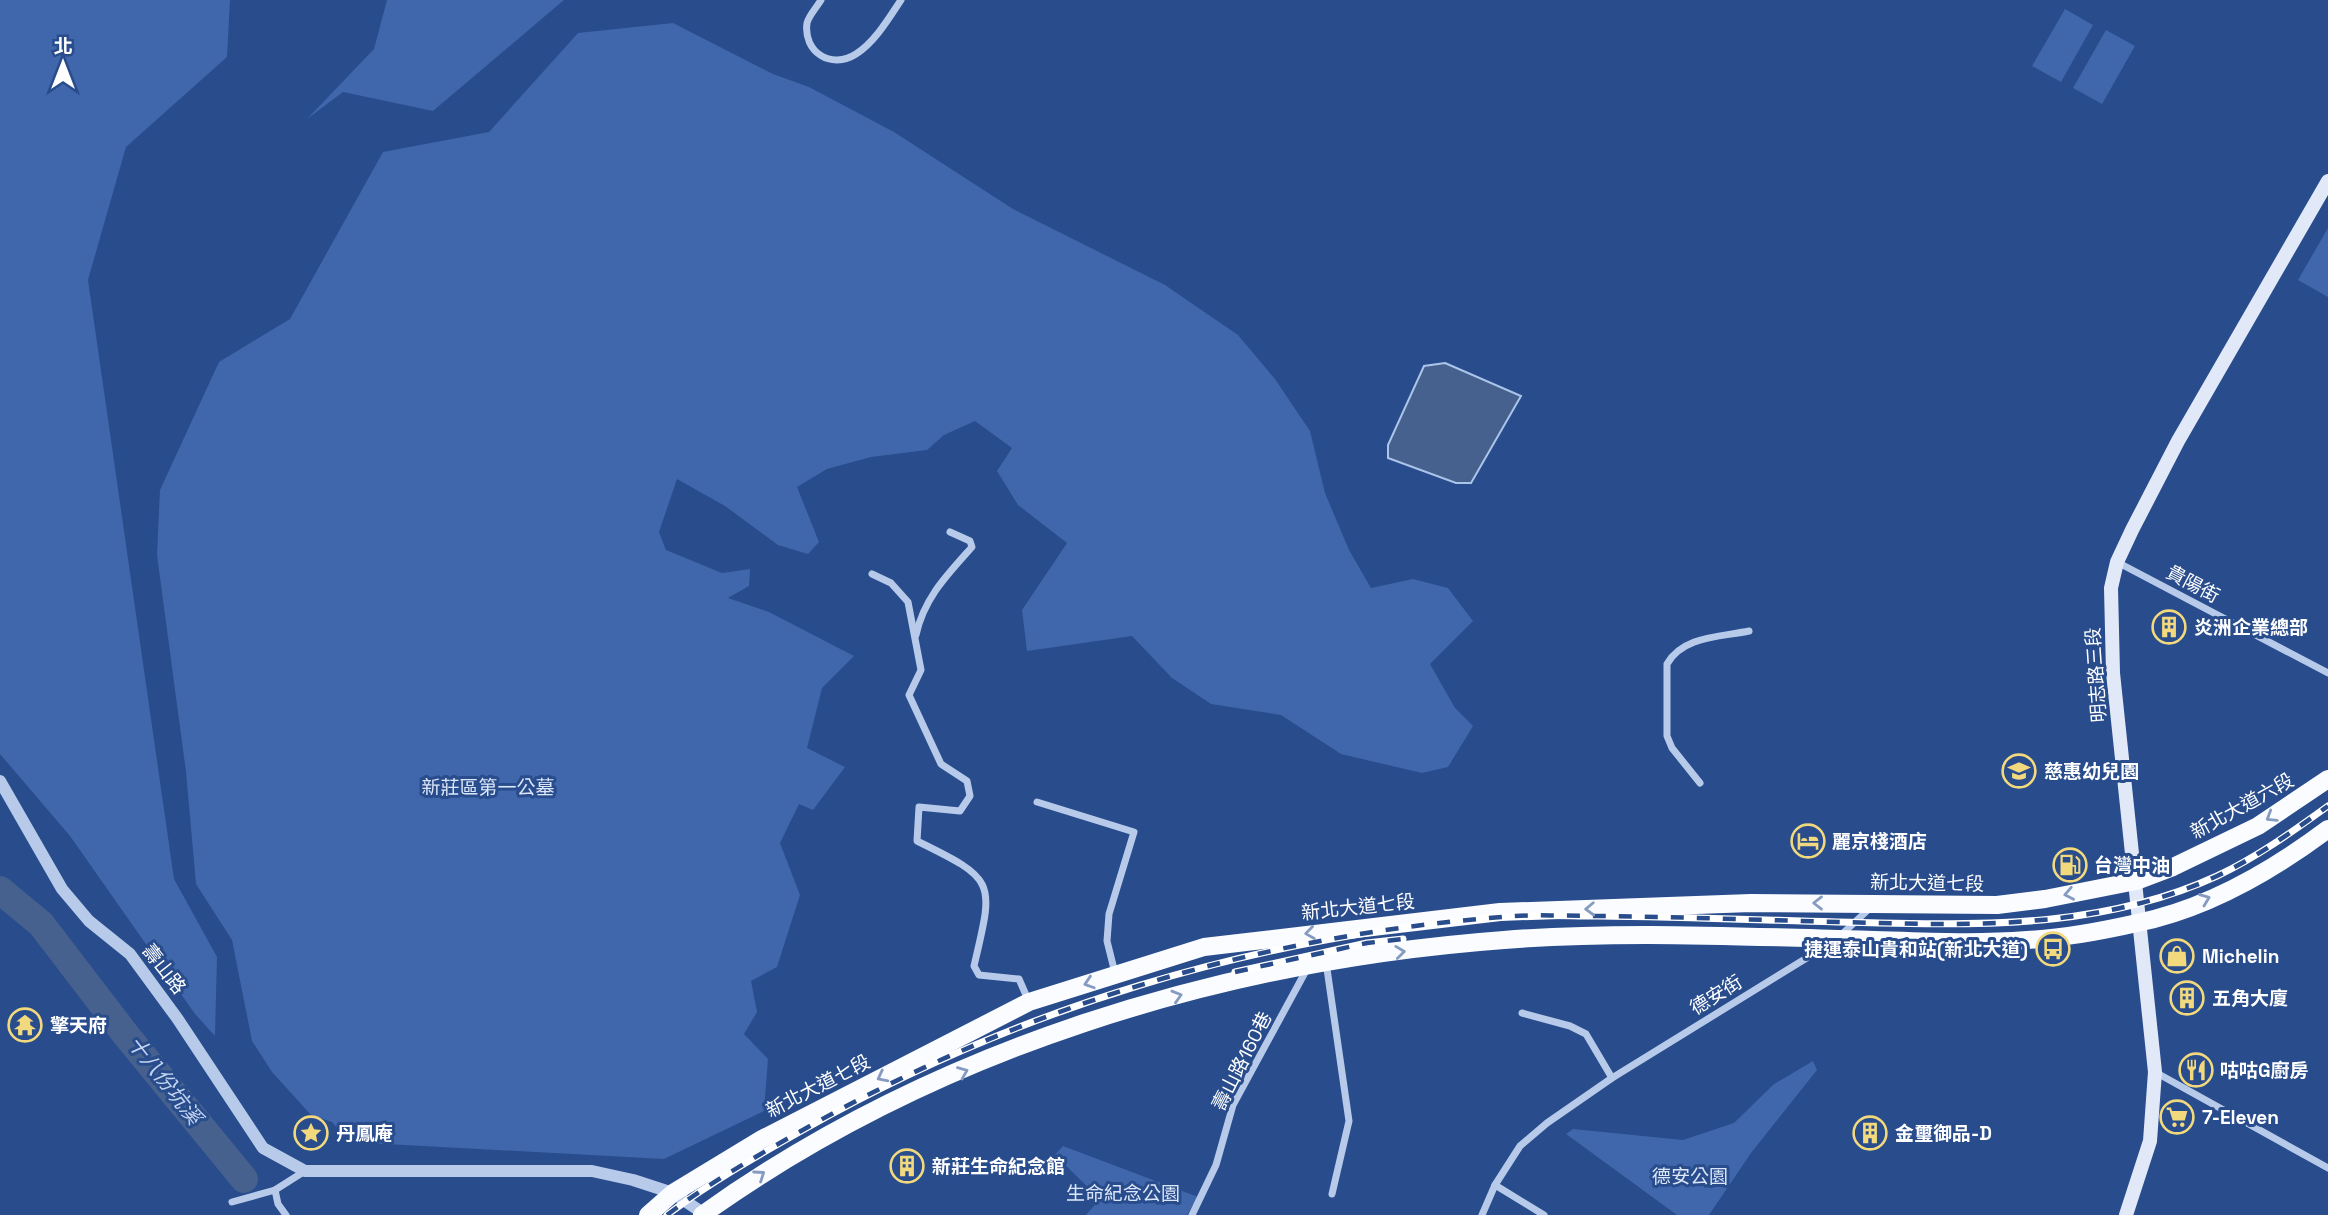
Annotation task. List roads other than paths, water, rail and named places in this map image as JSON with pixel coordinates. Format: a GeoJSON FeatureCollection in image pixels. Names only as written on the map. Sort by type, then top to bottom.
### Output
{"type":"FeatureCollection","features":[{"type":"Feature","properties":{"kind":"main road","name":"明志路三段"},"geometry":{"type":"LineString","coordinates":[[2126,1215],[2150,1141],[2155,1072],[2113,673],[2111,587],[2117,562],[2178,441],[2328,181]]}},
{"type":"Feature","properties":{"kind":"main road","name":"新北大道六段"},"geometry":{"type":"LineString","coordinates":[[2136,881],[2258,826],[2328,779]]}},
{"type":"Feature","properties":{"kind":"main road"},"geometry":{"type":"LineString","coordinates":[[704,1215],[771,1167],[915,1091],[1060,1031],[1184,993],[1318,963],[1503,940],[1630,936],[2028,940],[2141,923],[2256,878],[2281,864],[2328,829]]}},
{"type":"Feature","properties":{"kind":"main road","name":"新北大道七段"},"geometry":{"type":"LineString","coordinates":[[648,1215],[673,1193],[762,1139],[1029,1002],[1204,947],[1500,912],[1751,903],[1997,905],[2136,881]]}},
{"type":"Feature","properties":{"kind":"street"},"geometry":{"type":"LineString","coordinates":[[821,0],[807,21],[808,45],[818,56],[835,61],[855,55],[901,0]]}},
{"type":"Feature","properties":{"kind":"street"},"geometry":{"type":"LineString","coordinates":[[915,639],[922,610],[939,583],[972,547],[970,541],[950,532]]}},
{"type":"Feature","properties":{"kind":"street","name":"貴陽街"},"geometry":{"type":"LineString","coordinates":[[2117,562],[2328,673]]}},
{"type":"Feature","properties":{"kind":"street"},"geometry":{"type":"LineString","coordinates":[[872,575],[891,583],[908,603],[921,670],[909,695],[941,764],[967,781],[970,796],[960,811],[919,807],[916,841],[961,863],[984,885],[989,904],[974,966],[979,975],[1019,979],[1029,1002]]}},
{"type":"Feature","properties":{"kind":"street"},"geometry":{"type":"LineString","coordinates":[[1700,783],[1676,754],[1667,736],[1667,664],[1672,654],[1690,642],[1749,631]]}},
{"type":"Feature","properties":{"kind":"street","name":"壽山路"},"geometry":{"type":"LineString","coordinates":[[0,781],[62,889],[89,921],[130,954],[177,1018],[256,1141],[305,1171]]}},
{"type":"Feature","properties":{"kind":"street"},"geometry":{"type":"LineString","coordinates":[[1037,802],[1134,832],[1109,914],[1107,941],[1115,974]]}},
{"type":"Feature","properties":{"kind":"street","name":"德安街"},"geometry":{"type":"LineString","coordinates":[[1482,1215],[1495,1185],[1520,1146],[1547,1123],[1612,1078],[1837,939],[1875,903]]}},
{"type":"Feature","properties":{"kind":"street"},"geometry":{"type":"LineString","coordinates":[[1318,963],[1349,1121],[1332,1194]]}},
{"type":"Feature","properties":{"kind":"street","name":"壽山路160巷"},"geometry":{"type":"LineString","coordinates":[[1192,1215],[1216,1165],[1233,1105],[1318,963]]}},
{"type":"Feature","properties":{"kind":"street"},"geometry":{"type":"LineString","coordinates":[[1522,1013],[1570,1026],[1586,1034],[1612,1078]]}},
{"type":"Feature","properties":{"kind":"street"},"geometry":{"type":"LineString","coordinates":[[2155,1072],[2328,1168]]}},
{"type":"Feature","properties":{"kind":"street"},"geometry":{"type":"LineString","coordinates":[[232,1202],[275,1190],[305,1171],[592,1171],[673,1193],[704,1215]]}},
{"type":"Feature","properties":{"kind":"street"},"geometry":{"type":"LineString","coordinates":[[1495,1185],[1544,1215]]}},
{"type":"Feature","properties":{"kind":"street"},"geometry":{"type":"LineString","coordinates":[[275,1190],[278,1204],[286,1215]]}},
{"type":"Feature","properties":{"kind":"waterway","name":"十八份坑溪"},"geometry":{"type":"LineString","coordinates":[[0,890],[41,924],[126,1035],[244,1179]]}},
{"type":"Feature","properties":{"kind":"railway"},"geometry":{"type":"LineString","coordinates":[[667,1215],[716,1181],[801,1131],[882,1088],[966,1049],[1052,1015],[1140,985],[1229,961],[1319,941],[1410,927],[1514,916],[1966,924],[2052,919],[2135,904],[2177,892],[2217,876],[2288,835],[2328,806]]}},
{"type":"Feature","properties":{"kind":"railway"},"geometry":{"type":"LineString","coordinates":[[1235,972],[1367,943],[1403,939]]}},
{"type":"Feature","properties":{"kind":"place","name":"炎洲企業總部"},"geometry":{"type":"Point","coordinates":[2169,627]}},
{"type":"Feature","properties":{"kind":"place","name":"慈惠幼兒園"},"geometry":{"type":"Point","coordinates":[2019,771]}},
{"type":"Feature","properties":{"kind":"place","name":"麗京棧酒店"},"geometry":{"type":"Point","coordinates":[1808,841]}},
{"type":"Feature","properties":{"kind":"place","name":"台灣中油"},"geometry":{"type":"Point","coordinates":[2070,865]}},
{"type":"Feature","properties":{"kind":"place","name":"捷運泰山貴和站(新北大道)"},"geometry":{"type":"Point","coordinates":[2053,949]}},
{"type":"Feature","properties":{"kind":"place","name":"Michelin"},"geometry":{"type":"Point","coordinates":[2177,956]}},
{"type":"Feature","properties":{"kind":"place","name":"五角大廈"},"geometry":{"type":"Point","coordinates":[2187,998]}},
{"type":"Feature","properties":{"kind":"place","name":"擎天府"},"geometry":{"type":"Point","coordinates":[25,1025]}},
{"type":"Feature","properties":{"kind":"place","name":"咕咕G廚房"},"geometry":{"type":"Point","coordinates":[2196,1070]}},
{"type":"Feature","properties":{"kind":"place","name":"7-Eleven"},"geometry":{"type":"Point","coordinates":[2177,1117]}},
{"type":"Feature","properties":{"kind":"place","name":"丹鳳庵"},"geometry":{"type":"Point","coordinates":[311,1133]}},
{"type":"Feature","properties":{"kind":"place","name":"金璽御品-D"},"geometry":{"type":"Point","coordinates":[1870,1133]}},
{"type":"Feature","properties":{"kind":"place","name":"新莊生命紀念館"},"geometry":{"type":"Point","coordinates":[907,1166]}},
{"type":"Feature","properties":{"kind":"park label","name":"新莊區第一公墓"},"geometry":{"type":"Point","coordinates":[488,787]}},
{"type":"Feature","properties":{"kind":"park label","name":"德安公園"},"geometry":{"type":"Point","coordinates":[1690,1176]}},
{"type":"Feature","properties":{"kind":"park label","name":"生命紀念公園"},"geometry":{"type":"Point","coordinates":[1123,1193]}}]}
